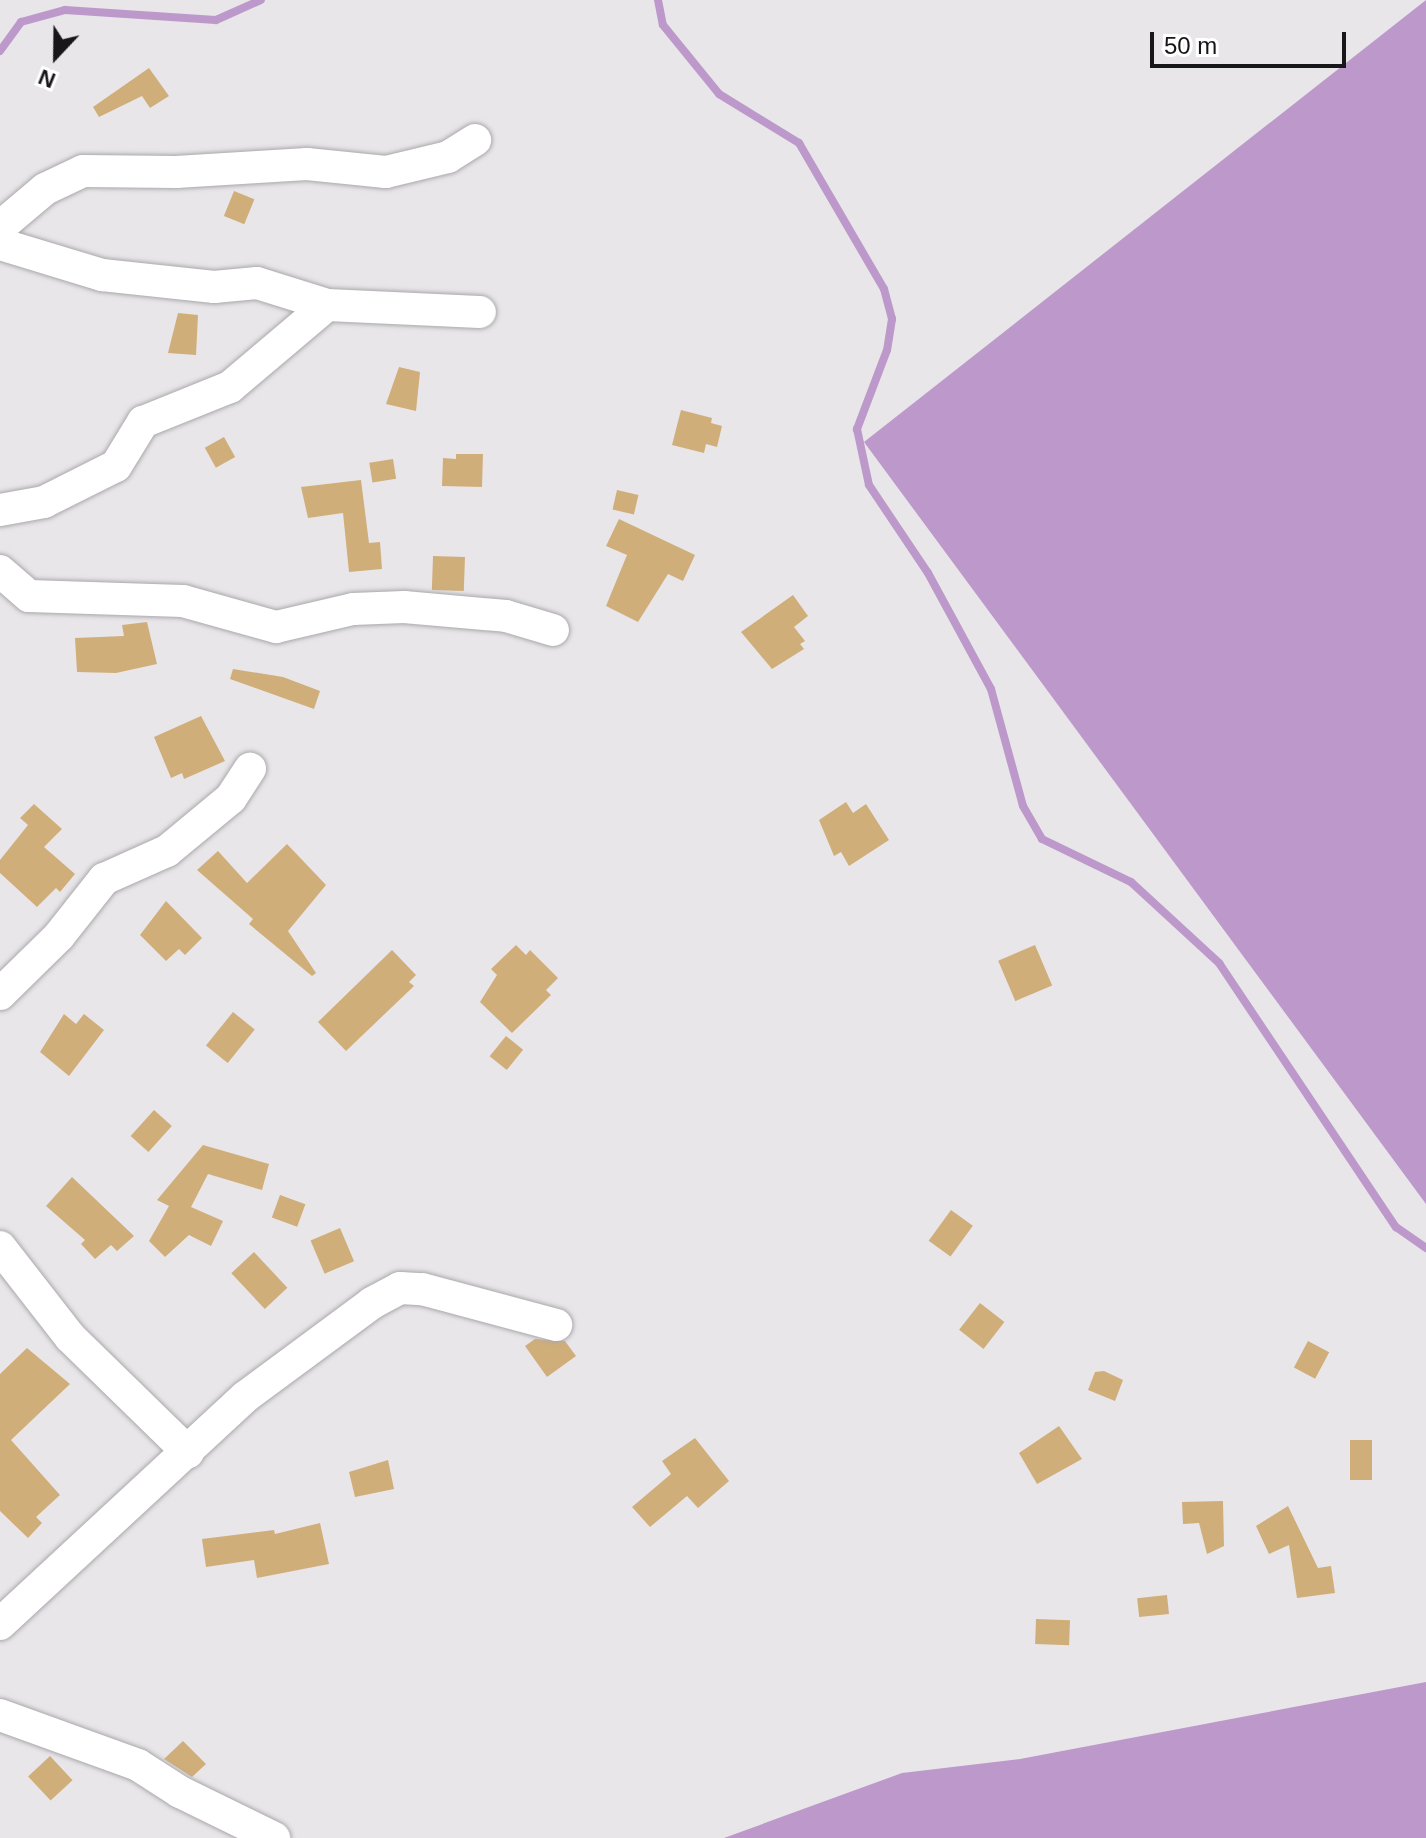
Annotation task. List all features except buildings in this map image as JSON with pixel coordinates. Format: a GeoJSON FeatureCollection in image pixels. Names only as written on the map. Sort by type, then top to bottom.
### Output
{"type":"FeatureCollection","features":[{"type":"Feature","properties":{"kind":"street"},"geometry":{"type":"LineString","coordinates":[[0,227],[45,189],[95,168],[176,172],[307,164],[386,172],[448,157],[475,140]]}},
{"type":"Feature","properties":{"kind":"street"},"geometry":{"type":"LineString","coordinates":[[0,244],[102,275],[214,287],[257,283],[327,305],[480,312]]}},
{"type":"Feature","properties":{"kind":"street"},"geometry":{"type":"LineString","coordinates":[[0,510],[44,502],[116,466],[143,422],[230,387],[327,305]]}},
{"type":"Feature","properties":{"kind":"street"},"geometry":{"type":"LineString","coordinates":[[0,571],[29,596],[183,601],[276,627],[353,609],[404,607],[506,616],[553,630]]}},
{"type":"Feature","properties":{"kind":"street"},"geometry":{"type":"LineString","coordinates":[[0,994],[59,936],[104,879],[167,851],[231,798],[250,769]]}},
{"type":"Feature","properties":{"kind":"street"},"geometry":{"type":"LineString","coordinates":[[0,1247],[70,1337],[188,1452]]}},
{"type":"Feature","properties":{"kind":"street"},"geometry":{"type":"LineString","coordinates":[[0,1624],[152,1479],[188,1452],[245,1397],[372,1303],[400,1288],[556,1325]]}},
{"type":"Feature","properties":{"kind":"street"},"geometry":{"type":"LineString","coordinates":[[0,1715],[138,1765],[180,1792],[274,1838]]}},
{"type":"Feature","properties":{"kind":"shaded area"},"geometry":{"type":"Polygon","coordinates":[[[1426,0],[1426,1204],[864,442],[1426,0]]]}},
{"type":"Feature","properties":{"kind":"shaded area"},"geometry":{"type":"Polygon","coordinates":[[[1426,1682],[1426,1838],[724,1838],[902,1773],[1020,1759],[1426,1682]]]}},
{"type":"Feature","properties":{"kind":"waterway"},"geometry":{"type":"LineString","coordinates":[[0,51],[21,22],[65,10],[216,20],[261,0]]}},
{"type":"Feature","properties":{"kind":"waterway"},"geometry":{"type":"LineString","coordinates":[[658,0],[663,25],[719,94],[799,143],[884,289],[892,319],[887,350],[857,429],[869,485],[928,573],[991,689],[1023,806],[1042,839],[1131,882],[1219,963],[1396,1227],[1426,1248]]}}]}
